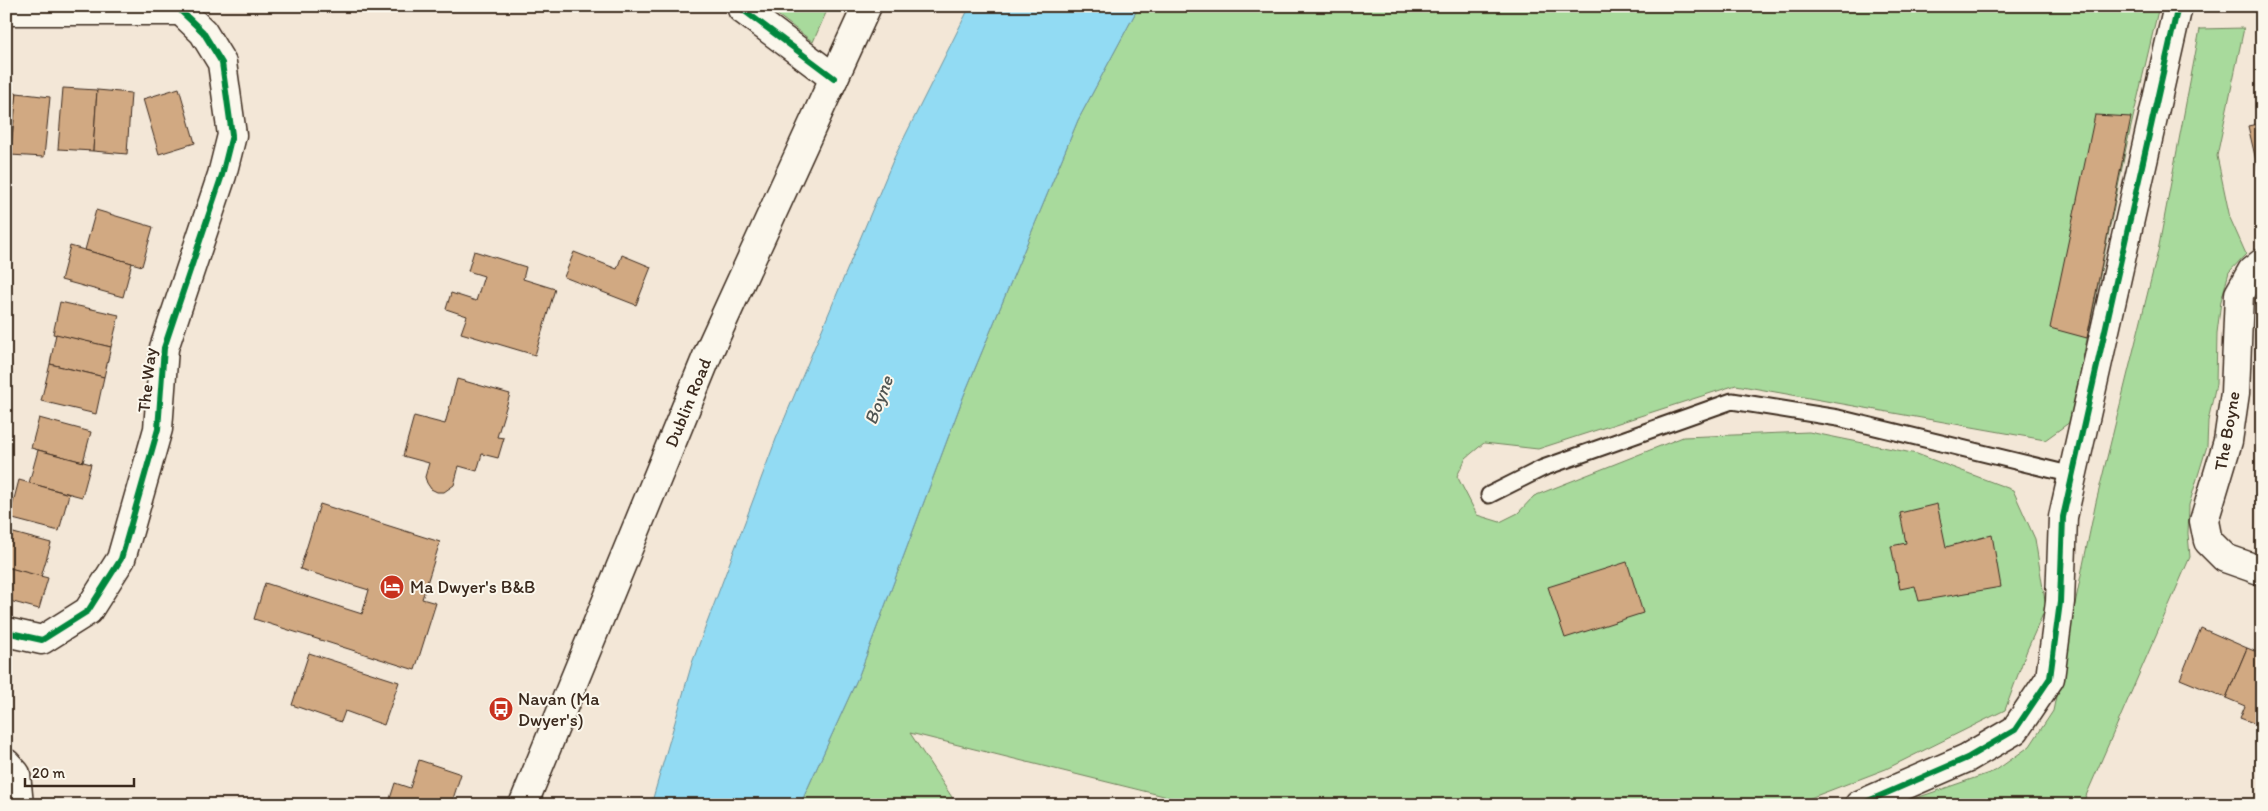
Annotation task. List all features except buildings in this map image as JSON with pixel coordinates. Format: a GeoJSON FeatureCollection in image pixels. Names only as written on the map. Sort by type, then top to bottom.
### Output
{"type":"FeatureCollection","features":[{"type":"Feature","properties":{"kind":"street","name":"Dublin Road"},"geometry":{"type":"LineString","coordinates":[[523,805],[691,393],[867,6]]}},
{"type":"Feature","properties":{"kind":"street"},"geometry":{"type":"LineString","coordinates":[[1858,805],[1967,758],[2015,730],[2050,678],[2060,602],[2063,517],[2178,6]]}},
{"type":"Feature","properties":{"kind":"street"},"geometry":{"type":"LineString","coordinates":[[6,11],[182,9]]}},
{"type":"Feature","properties":{"kind":"street","name":"The Way"},"geometry":{"type":"LineString","coordinates":[[6,632],[42,640],[88,612],[121,560],[158,429],[164,348],[222,175],[232,135],[222,63],[203,32],[182,9]]}},
{"type":"Feature","properties":{"kind":"street"},"geometry":{"type":"LineString","coordinates":[[742,9],[834,78]]}},
{"type":"Feature","properties":{"kind":"street","name":"The Boyne"},"geometry":{"type":"LineString","coordinates":[[2262,263],[2252,271],[2239,294],[2235,393],[2230,431],[2204,521],[2208,542],[2224,558],[2262,571]]}},
{"type":"Feature","properties":{"kind":"street"},"geometry":{"type":"LineString","coordinates":[[6,763],[16,774],[18,805]]}},
{"type":"Feature","properties":{"kind":"lane"},"geometry":{"type":"LineString","coordinates":[[1489,495],[1543,468],[1732,401],[1838,418],[2073,475]]}},
{"type":"Feature","properties":{"kind":"green space"},"geometry":{"type":"Polygon","coordinates":[[[766,6],[829,6],[813,42],[766,6]]]}},
{"type":"Feature","properties":{"kind":"green space"},"geometry":{"type":"Polygon","coordinates":[[[1139,6],[2159,6],[2126,148],[2070,422],[2045,440],[1736,385],[1538,449],[1484,443],[1466,458],[1457,476],[1477,515],[1500,522],[1518,513],[1534,496],[1683,437],[1809,432],[1917,454],[2013,490],[2035,539],[2046,607],[2027,650],[2005,710],[1886,769],[1792,805],[1200,805],[910,733],[957,805],[800,805],[859,675],[964,395],[1078,120],[1139,6]]]}},
{"type":"Feature","properties":{"kind":"green space"},"geometry":{"type":"Polygon","coordinates":[[[2244,28],[2217,156],[2230,218],[2246,254],[2229,272],[2221,301],[2217,333],[2216,384],[2208,421],[2207,446],[2189,505],[2188,534],[2190,557],[2082,805],[1896,805],[1995,771],[2030,746],[2053,711],[2096,502],[2158,251],[2200,29],[2244,28]]]}},
{"type":"Feature","properties":{"kind":"water","name":"Boyne"},"geometry":{"type":"Polygon","coordinates":[[[970,6],[1139,6],[1078,120],[964,395],[859,675],[800,805],[651,805],[692,663],[776,439],[894,158],[970,6]]]}},
{"type":"Feature","properties":{"kind":"cycle path"},"geometry":{"type":"LineString","coordinates":[[1859,805],[1967,758],[2015,730],[2050,678],[2060,602],[2063,517],[2178,6]]}},
{"type":"Feature","properties":{"kind":"cycle path"},"geometry":{"type":"LineString","coordinates":[[742,9],[834,78]]}},
{"type":"Feature","properties":{"kind":"cycle path"},"geometry":{"type":"LineString","coordinates":[[6,632],[42,640],[88,611],[121,559],[158,429],[164,348],[222,175],[232,135],[222,63],[203,32],[181,11]]}},
{"type":"Feature","properties":{"kind":"place","name":"Ma Dwyer's B&B"},"geometry":{"type":"Point","coordinates":[392,587]}},
{"type":"Feature","properties":{"kind":"place","name":"Navan (Ma Dwyer's)"},"geometry":{"type":"Point","coordinates":[501,709]}}]}
